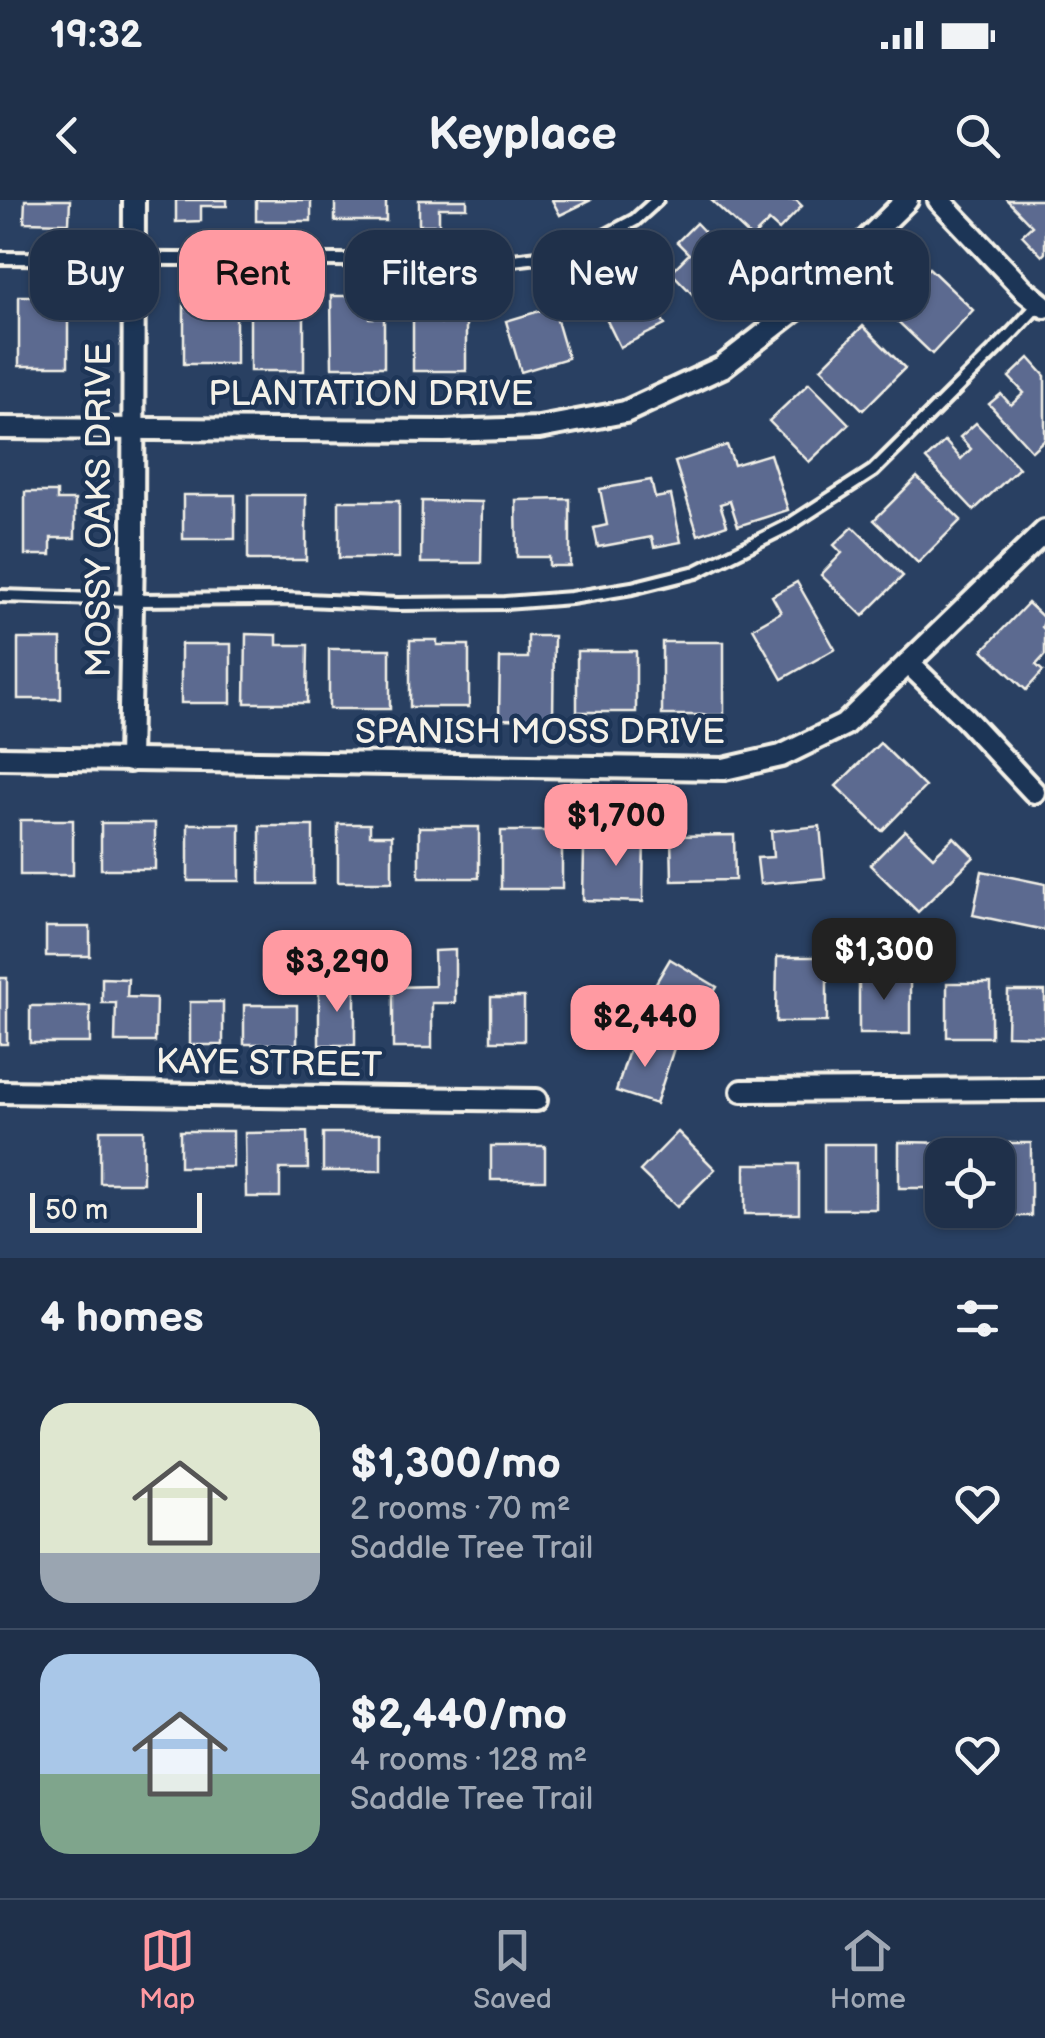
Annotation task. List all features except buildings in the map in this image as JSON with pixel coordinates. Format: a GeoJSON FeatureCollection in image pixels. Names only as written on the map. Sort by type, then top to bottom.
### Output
{"type":"FeatureCollection","features":[{"type":"Feature","properties":{"kind":"street","name":"MOSSY OAKS DRIVE"},"geometry":{"type":"LineString","coordinates":[[133,230],[134,200]]}},
{"type":"Feature","properties":{"kind":"street","name":"PLANTATION DRIVE"},"geometry":{"type":"LineString","coordinates":[[0,428],[444,431],[539,428],[625,412],[722,367],[795,310],[907,200]]}},
{"type":"Feature","properties":{"kind":"street"},"geometry":{"type":"LineString","coordinates":[[939,200],[1024,290],[1043,303]]}},
{"type":"Feature","properties":{"kind":"street","name":"MOSSY OAKS DRIVE"},"geometry":{"type":"LineString","coordinates":[[128,761],[133,320]]}},
{"type":"Feature","properties":{"kind":"street","name":"SPANISH MOSS DRIVE"},"geometry":{"type":"LineString","coordinates":[[0,758],[724,770],[781,756],[844,725],[1045,531]]}},
{"type":"Feature","properties":{"kind":"street"},"geometry":{"type":"LineString","coordinates":[[908,663],[1034,792]]}},
{"type":"Feature","properties":{"kind":"street"},"geometry":{"type":"LineString","coordinates":[[742,1091],[1045,1088]]}},
{"type":"Feature","properties":{"kind":"street","name":"KAYE STREET"},"geometry":{"type":"LineString","coordinates":[[0,1092],[536,1100]]}},
{"type":"Feature","properties":{"kind":"lane"},"geometry":{"type":"LineString","coordinates":[[159,259],[504,261],[573,252],[634,220],[657,200]]}},
{"type":"Feature","properties":{"kind":"lane"},"geometry":{"type":"LineString","coordinates":[[0,258],[30,258]]}},
{"type":"Feature","properties":{"kind":"lane"},"geometry":{"type":"LineString","coordinates":[[0,596],[505,604],[632,588],[696,572],[788,526],[872,471],[1043,303]]}}]}
